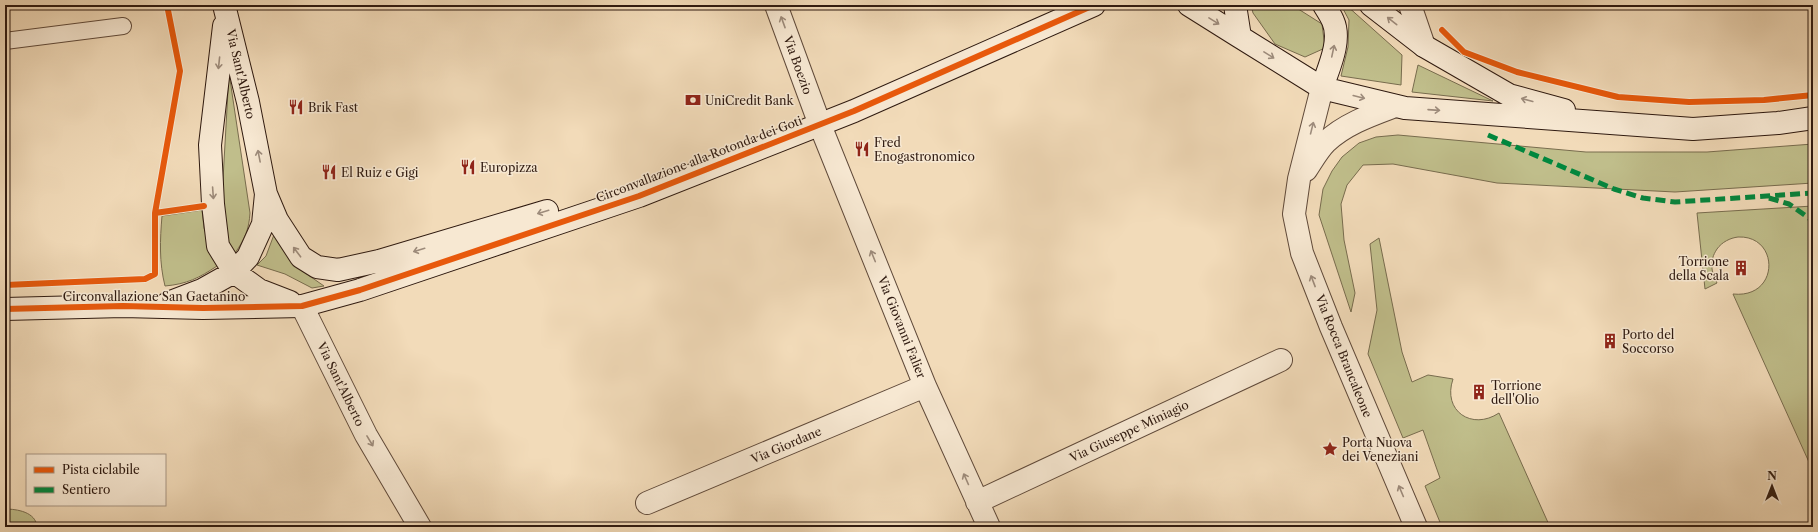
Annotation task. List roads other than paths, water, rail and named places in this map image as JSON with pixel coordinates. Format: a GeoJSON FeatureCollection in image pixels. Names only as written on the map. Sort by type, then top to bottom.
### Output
{"type":"FeatureCollection","features":[{"type":"Feature","properties":{"kind":"street","name":"Via Boezio"},"geometry":{"type":"LineString","coordinates":[[776,5],[820,125]]}},
{"type":"Feature","properties":{"kind":"street","name":"Circonvallazione alla Rotonda dei Goti"},"geometry":{"type":"LineString","coordinates":[[302,306],[366,288],[622,201],[820,125],[1094,5]]}},
{"type":"Feature","properties":{"kind":"street"},"geometry":{"type":"LineString","coordinates":[[1189,5],[1322,88],[1395,106],[1693,129],[1778,123],[1813,118]]}},
{"type":"Feature","properties":{"kind":"street"},"geometry":{"type":"LineString","coordinates":[[1235,5],[1240,37]]}},
{"type":"Feature","properties":{"kind":"street"},"geometry":{"type":"LineString","coordinates":[[1322,88],[1332,58],[1336,38],[1334,22],[1324,5]]}},
{"type":"Feature","properties":{"kind":"street"},"geometry":{"type":"LineString","coordinates":[[1371,5],[1424,46],[1509,96],[1619,124]]}},
{"type":"Feature","properties":{"kind":"street"},"geometry":{"type":"LineString","coordinates":[[1410,5],[1424,46]]}},
{"type":"Feature","properties":{"kind":"street","name":"Via Sant'Alberto"},"geometry":{"type":"LineString","coordinates":[[159,306],[202,290],[234,272],[248,257],[263,224],[266,194],[248,102],[224,8]]}},
{"type":"Feature","properties":{"kind":"street","name":"Via Sant'Alberto"},"geometry":{"type":"LineString","coordinates":[[224,8],[210,145],[213,204],[218,246],[234,272],[258,290],[302,306],[366,435],[420,527]]}},
{"type":"Feature","properties":{"kind":"street","name":"Via Rocca Brancaleone"},"geometry":{"type":"LineString","coordinates":[[1322,88],[1299,179],[1294,214],[1302,253],[1331,327],[1416,527]]}},
{"type":"Feature","properties":{"kind":"street","name":"Via Rocca Brancaleone"},"geometry":{"type":"LineString","coordinates":[[1299,179],[1326,142],[1348,126],[1369,115],[1395,106]]}},
{"type":"Feature","properties":{"kind":"street","name":"Via Giovanni Falier"},"geometry":{"type":"LineString","coordinates":[[820,125],[925,386],[988,527]]}},
{"type":"Feature","properties":{"kind":"street"},"geometry":{"type":"LineString","coordinates":[[266,194],[277,220],[301,257],[317,267],[338,270],[379,262],[587,200],[622,201]]}},
{"type":"Feature","properties":{"kind":"street","name":"Circonvallazione San Gaetanino"},"geometry":{"type":"LineString","coordinates":[[5,309],[159,306],[203,308],[302,306]]}},
{"type":"Feature","properties":{"kind":"street","name":"Via Giuseppe Miniagio"},"geometry":{"type":"LineString","coordinates":[[977,502],[1281,360]]}},
{"type":"Feature","properties":{"kind":"street","name":"Via Giordane"},"geometry":{"type":"LineString","coordinates":[[647,503],[925,386]]}},
{"type":"Feature","properties":{"kind":"lane"},"geometry":{"type":"LineString","coordinates":[[5,41],[123,26]]}},
{"type":"Feature","properties":{"kind":"place","name":"UniCredit Bank"},"geometry":{"type":"Point","coordinates":[693,100]}},
{"type":"Feature","properties":{"kind":"place","name":"Brik Fast"},"geometry":{"type":"Point","coordinates":[296,107]}},
{"type":"Feature","properties":{"kind":"place","name":"Fred Enogastronomico"},"geometry":{"type":"Point","coordinates":[862,149]}},
{"type":"Feature","properties":{"kind":"place","name":"Europizza"},"geometry":{"type":"Point","coordinates":[468,167]}},
{"type":"Feature","properties":{"kind":"place","name":"El Ruiz e Gigi"},"geometry":{"type":"Point","coordinates":[329,172]}},
{"type":"Feature","properties":{"kind":"place","name":"Torrione della Scala"},"geometry":{"type":"Point","coordinates":[1741,268]}},
{"type":"Feature","properties":{"kind":"place","name":"Porto del Soccorso"},"geometry":{"type":"Point","coordinates":[1610,341]}},
{"type":"Feature","properties":{"kind":"place","name":"Torrione dell'Olio"},"geometry":{"type":"Point","coordinates":[1479,392]}},
{"type":"Feature","properties":{"kind":"place","name":"Porta Nuova dei Veneziani"},"geometry":{"type":"Point","coordinates":[1330,449]}}]}
